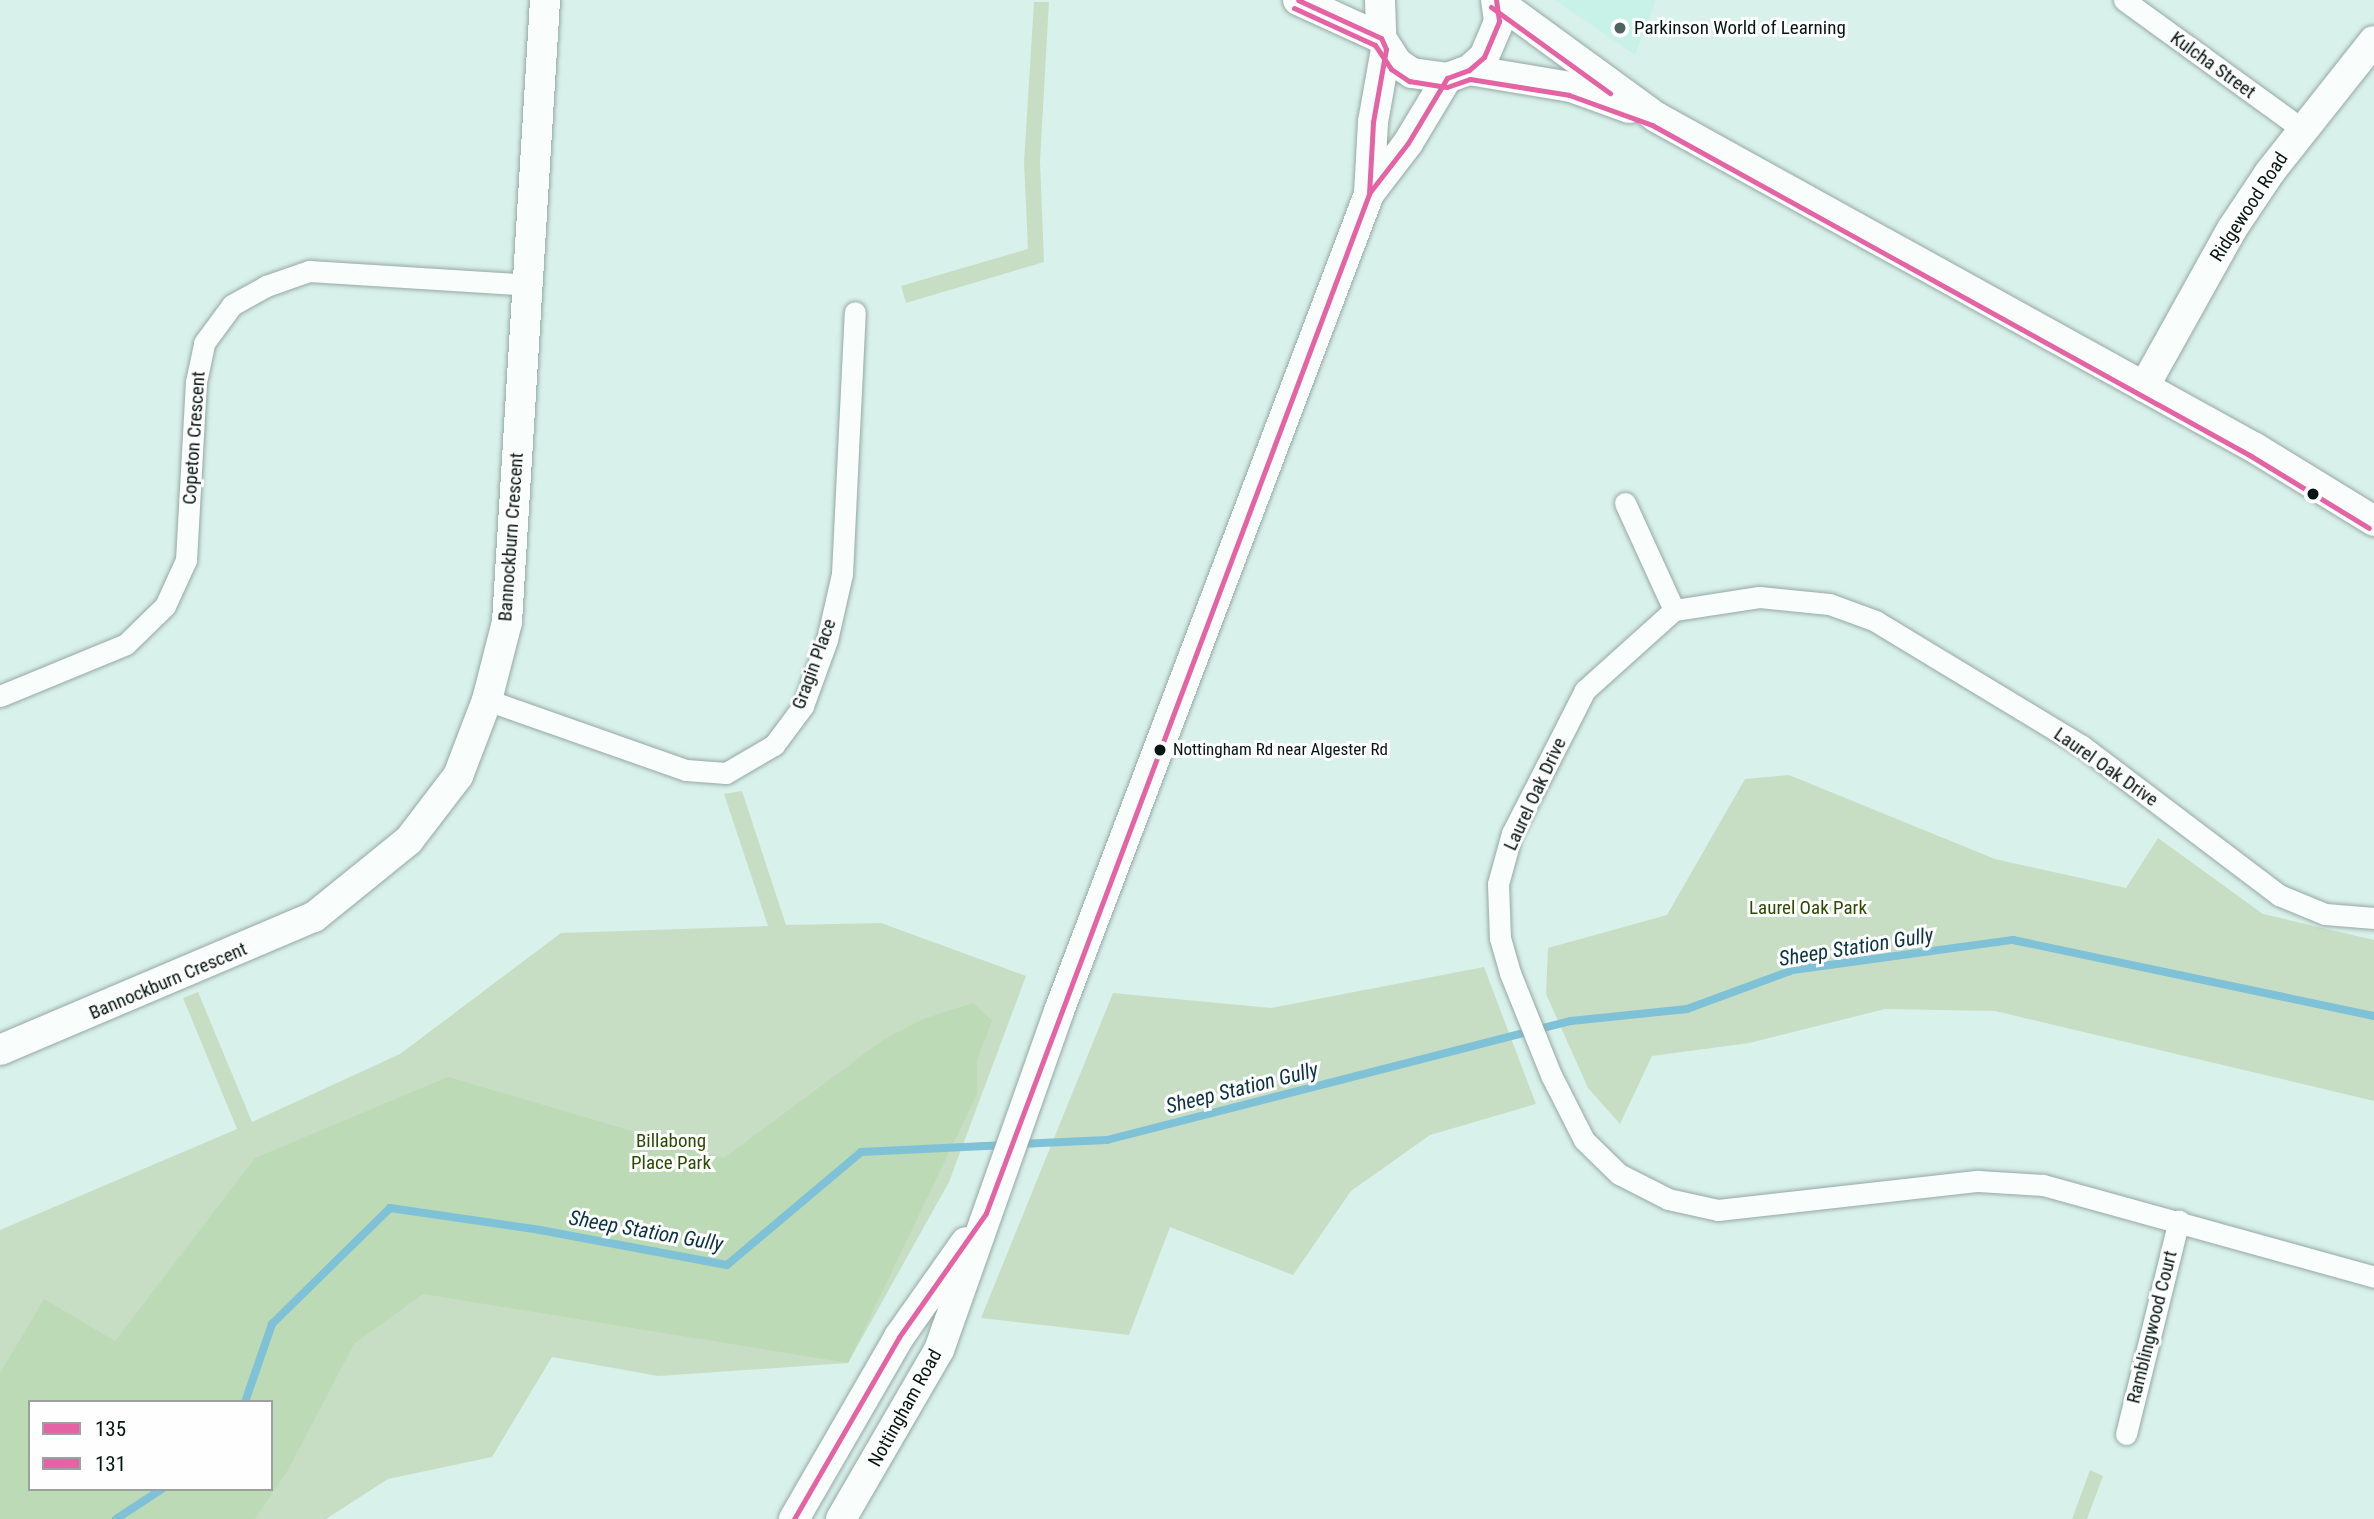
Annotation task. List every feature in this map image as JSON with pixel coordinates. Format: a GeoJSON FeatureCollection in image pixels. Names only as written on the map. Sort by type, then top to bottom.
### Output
{"type":"FeatureCollection","features":[{"type":"Feature","properties":{"kind":"street","name":"Bannockburn Crescent"},"geometry":{"type":"LineString","coordinates":[[0,1050],[314,917],[409,840],[458,776],[487,700],[506,622],[545,0]]}},
{"type":"Feature","properties":{"kind":"street"},"geometry":{"type":"LineString","coordinates":[[1298,0],[1383,43],[1412,73],[1458,74],[1571,88],[1656,117]]}},
{"type":"Feature","properties":{"kind":"street","name":"Nottingham Road"},"geometry":{"type":"LineString","coordinates":[[1369,194],[1372,126],[1383,43],[1380,0]]}},
{"type":"Feature","properties":{"kind":"street","name":"Kulcha Street"},"geometry":{"type":"LineString","coordinates":[[2124,0],[2302,129]]}},
{"type":"Feature","properties":{"kind":"street"},"geometry":{"type":"LineString","coordinates":[[1497,1],[1656,117],[2144,387],[2374,521]]}},
{"type":"Feature","properties":{"kind":"street","name":"Nottingham Road"},"geometry":{"type":"LineString","coordinates":[[841,1519],[939,1350],[986,1213],[1026,1115],[1059,1011],[1369,194],[1458,74],[1495,41],[1497,1]]}},
{"type":"Feature","properties":{"kind":"street","name":"Ridgewood Road"},"geometry":{"type":"LineString","coordinates":[[2144,387],[2232,229],[2302,129],[2374,41]]}},
{"type":"Feature","properties":{"kind":"street","name":"Copeton Crescent"},"geometry":{"type":"LineString","coordinates":[[0,695],[125,644],[165,606],[186,560],[196,382],[204,343],[232,305],[309,271],[529,285]]}},
{"type":"Feature","properties":{"kind":"street","name":"Gragin Place"},"geometry":{"type":"LineString","coordinates":[[487,700],[686,770],[726,773],[774,746],[803,706],[827,640],[842,574],[855,312]]}},
{"type":"Feature","properties":{"kind":"street"},"geometry":{"type":"LineString","coordinates":[[1625,503],[1674,610]]}},
{"type":"Feature","properties":{"kind":"street","name":"Laurel Oak Drive"},"geometry":{"type":"LineString","coordinates":[[2374,918],[2325,914],[2279,895],[2082,746],[1876,621],[1829,604],[1759,597],[1674,610],[1585,690],[1512,833],[1498,884],[1500,938],[1551,1075],[1584,1140],[1619,1174],[1668,1199],[1718,1210],[1991,1182],[2043,1185],[2179,1220],[2374,1277]]}},
{"type":"Feature","properties":{"kind":"street","name":"Nottingham Road"},"geometry":{"type":"LineString","coordinates":[[794,1519],[899,1337],[986,1213]]}},
{"type":"Feature","properties":{"kind":"street","name":"Ramblingwood Court"},"geometry":{"type":"LineString","coordinates":[[2126,1434],[2179,1220]]}},
{"type":"Feature","properties":{"kind":"shaded area","name":"Parkinson World of Learning"},"geometry":{"type":"Polygon","coordinates":[[[1555,0],[1656,0],[1635,55],[1555,0]]]}},
{"type":"Feature","properties":{"kind":"green space"},"geometry":{"type":"Polygon","coordinates":[[[1034,2],[1049,2],[1040,161],[1044,262],[906,303],[901,286],[1028,249],[1024,162],[1034,2]]]}},
{"type":"Feature","properties":{"kind":"green space","name":"Laurel Oak Park"},"geometry":{"type":"Polygon","coordinates":[[[1789,775],[1995,859],[2126,888],[2158,838],[2263,914],[2374,940],[2374,1101],[1995,1011],[1885,1009],[1749,1043],[1652,1056],[1620,1124],[1588,1088],[1546,994],[1548,948],[1667,915],[1745,779],[1789,775]]]}},
{"type":"Feature","properties":{"kind":"green space","name":"Billabong Place Park"},"geometry":{"type":"Polygon","coordinates":[[[742,791],[786,925],[881,923],[1026,976],[949,1182],[848,1363],[658,1376],[552,1357],[492,1457],[388,1479],[326,1519],[0,1519],[0,1230],[237,1129],[183,998],[198,992],[252,1122],[400,1054],[561,933],[768,926],[724,794],[742,791]]]}},
{"type":"Feature","properties":{"kind":"green space"},"geometry":{"type":"Polygon","coordinates":[[[1484,967],[1536,1104],[1430,1135],[1351,1191],[1293,1275],[1170,1227],[1129,1335],[981,1318],[1113,993],[1271,1008],[1484,967]]]}},
{"type":"Feature","properties":{"kind":"green space"},"geometry":{"type":"Polygon","coordinates":[[[973,1003],[992,1021],[977,1060],[977,1094],[848,1363],[423,1294],[354,1344],[288,1470],[255,1519],[0,1519],[0,1373],[44,1299],[115,1341],[255,1158],[448,1077],[724,1158],[883,1040],[923,1019],[973,1003]]]}},
{"type":"Feature","properties":{"kind":"green space"},"geometry":{"type":"Polygon","coordinates":[[[2090,1470],[2103,1476],[2087,1519],[2072,1519],[2090,1470]]]}},
{"type":"Feature","properties":{"kind":"waterway","name":"Sheep Station Gully"},"geometry":{"type":"LineString","coordinates":[[1019,1144],[1107,1140],[1571,1021],[1687,1009],[1793,970],[2013,940],[2374,1016]]}},
{"type":"Feature","properties":{"kind":"waterway","name":"Sheep Station Gully"},"geometry":{"type":"LineString","coordinates":[[246,1400],[272,1324],[390,1208],[540,1230],[727,1265],[861,1152],[1006,1145]]}},
{"type":"Feature","properties":{"kind":"waterway","name":"Sheep Station Gully"},"geometry":{"type":"LineString","coordinates":[[116,1519],[159,1491]]}},
{"type":"Feature","properties":{"kind":"transit line","name":"135"},"geometry":{"type":"LineString","coordinates":[[794,1519],[899,1337],[986,1213],[1369,194],[1373,122],[1386,49],[1381,38],[1298,0]]}},
{"type":"Feature","properties":{"kind":"transit line","name":"135"},"geometry":{"type":"LineString","coordinates":[[1370,192],[1408,143],[1447,78],[1469,70],[1484,57],[1499,21],[1496,0]]}},
{"type":"Feature","properties":{"kind":"transit line","name":"131"},"geometry":{"type":"LineString","coordinates":[[1491,7],[1610,93]]}},
{"type":"Feature","properties":{"kind":"transit line","name":"131"},"geometry":{"type":"LineString","coordinates":[[1294,8],[1375,45],[1391,69],[1409,81],[1447,87],[1470,79],[1569,95],[1652,125],[2251,456],[2369,528]]}},
{"type":"Feature","properties":{"kind":"place","name":"Parkinson World of Learning"},"geometry":{"type":"Point","coordinates":[1620,28]}},
{"type":"Feature","properties":{"kind":"place","name":"Nottingham Rd near Algester Rd"},"geometry":{"type":"Point","coordinates":[1160,750]}}]}
